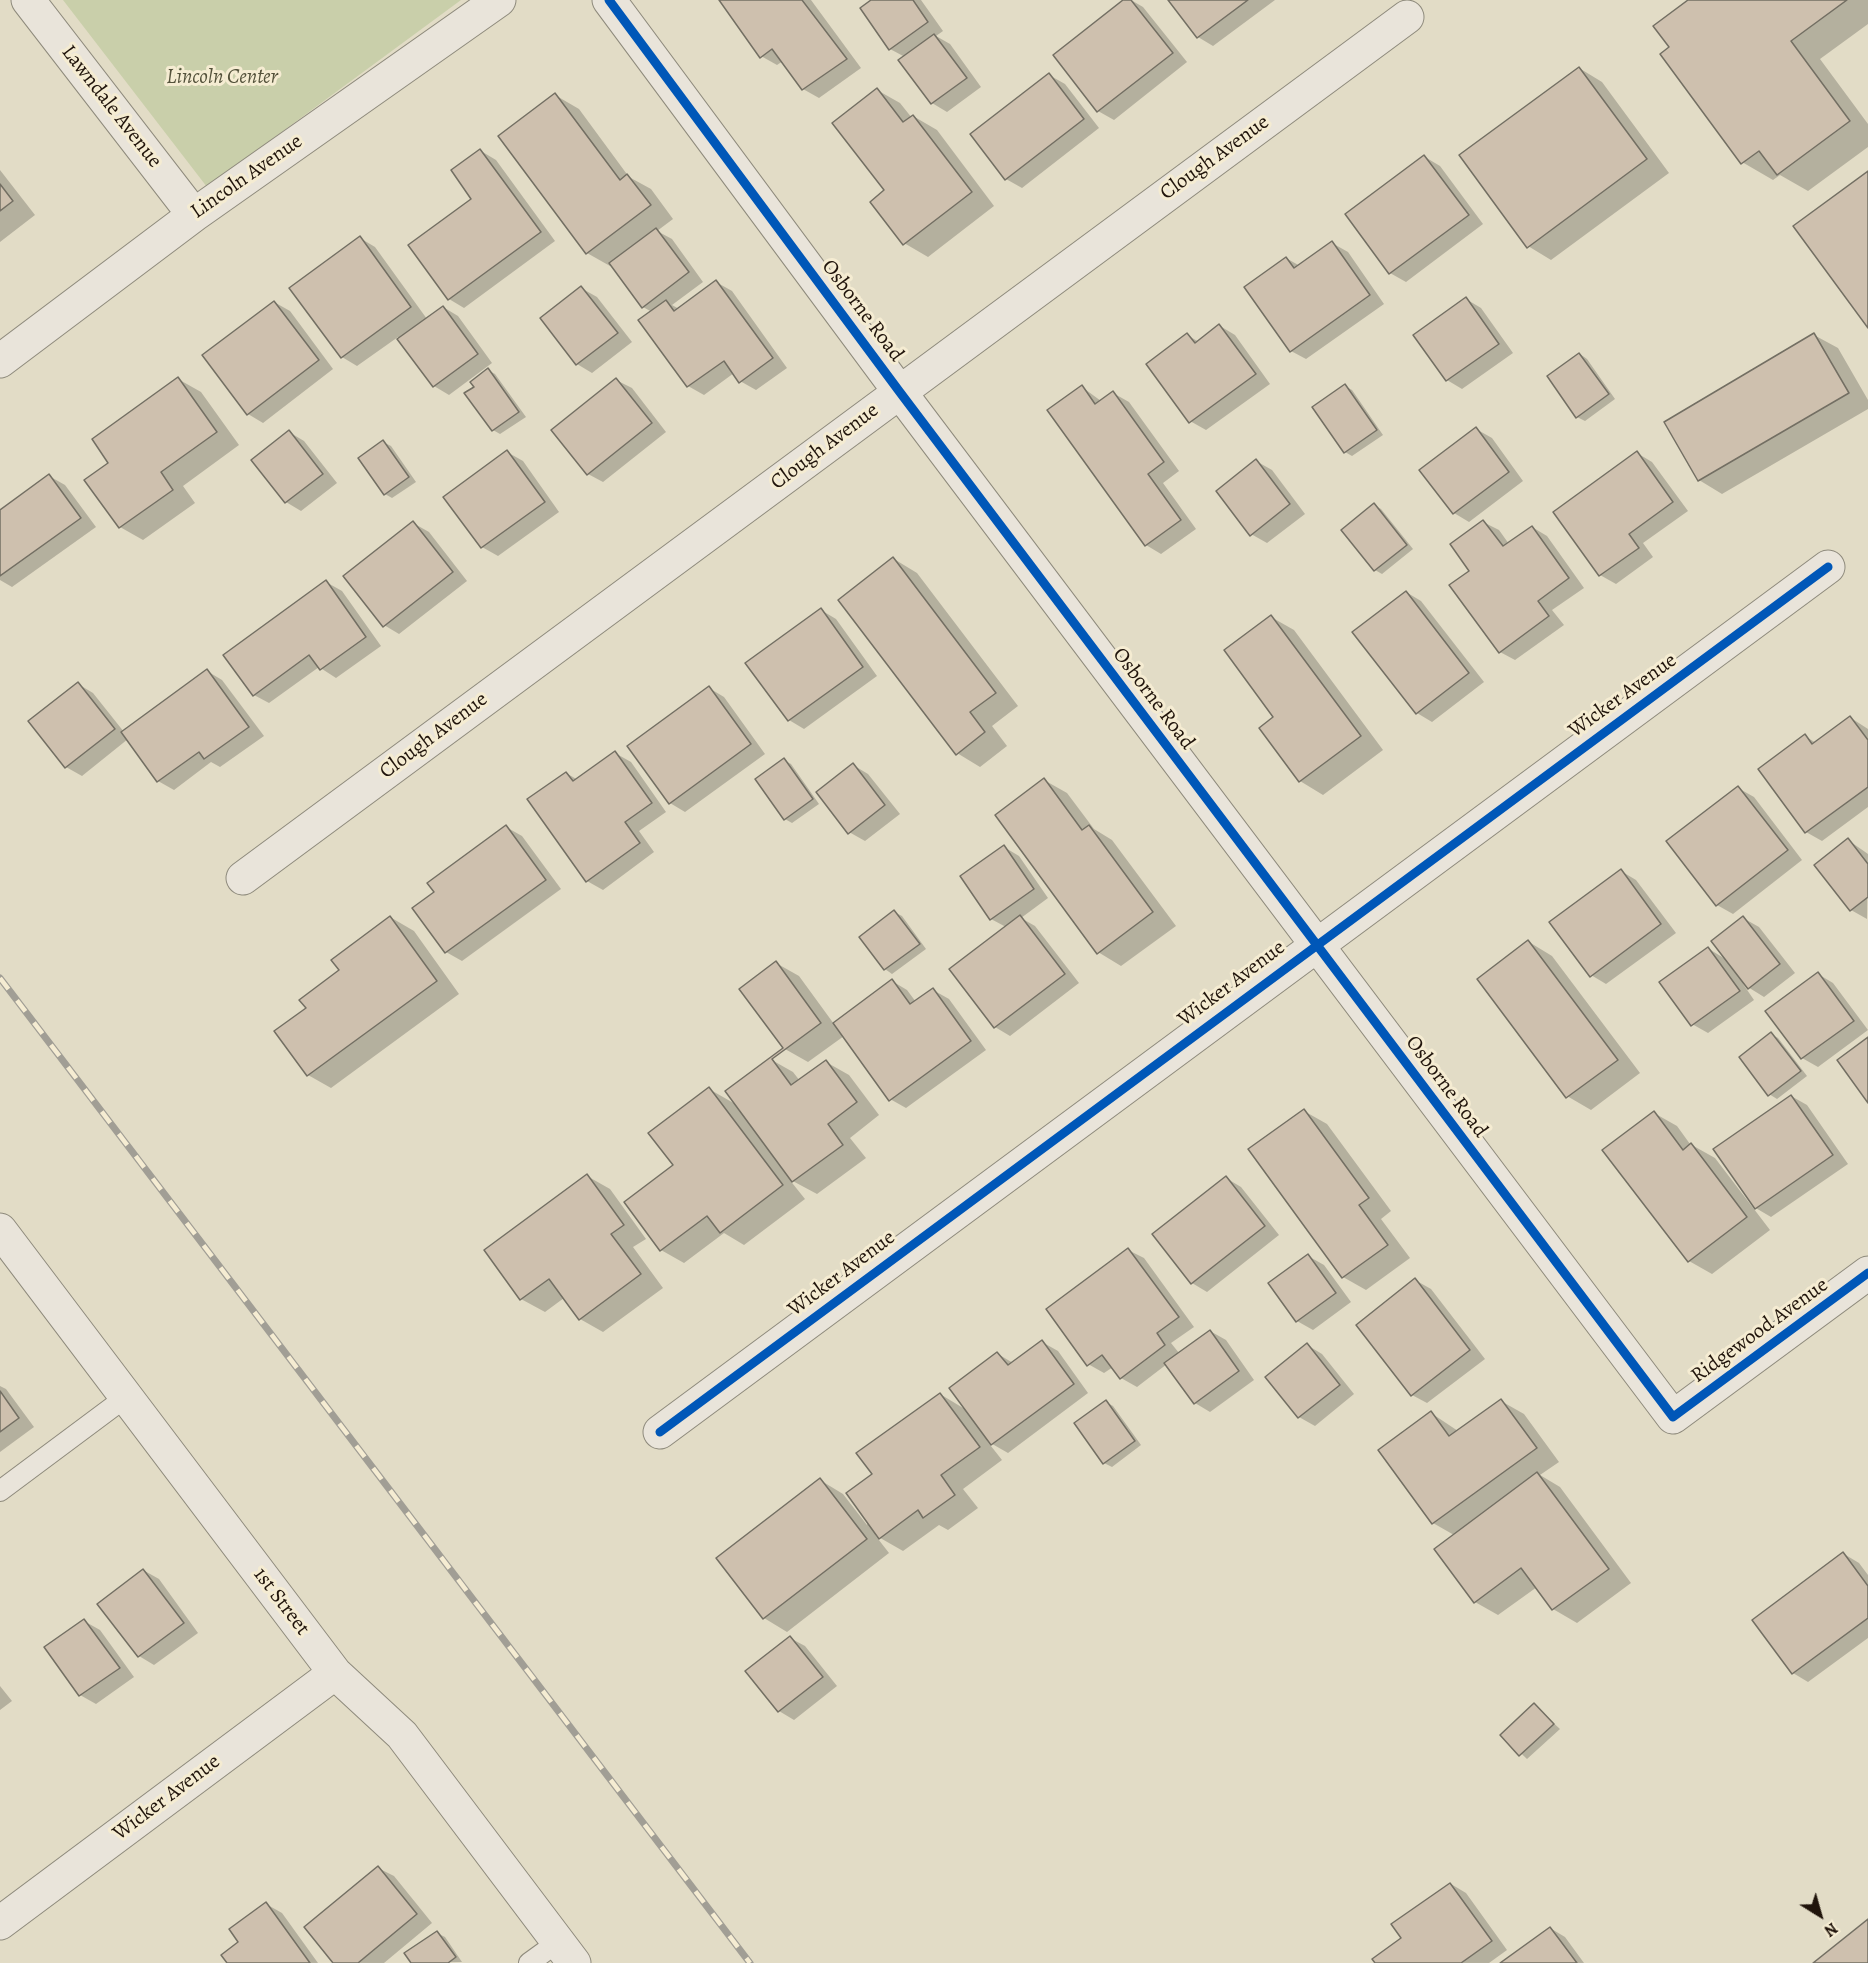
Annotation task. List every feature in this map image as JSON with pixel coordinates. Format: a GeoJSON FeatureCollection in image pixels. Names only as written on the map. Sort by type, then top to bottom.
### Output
{"type":"FeatureCollection","features":[{"type":"Feature","properties":{"kind":"street","name":"Lawndale Avenue"},"geometry":{"type":"LineString","coordinates":[[28,0],[194,215]]}},
{"type":"Feature","properties":{"kind":"street","name":"Lincoln Avenue"},"geometry":{"type":"LineString","coordinates":[[0,361],[194,215],[499,0]]}},
{"type":"Feature","properties":{"kind":"street","name":"Osborne Road"},"geometry":{"type":"LineString","coordinates":[[609,0],[899,391],[1673,1417]]}},
{"type":"Feature","properties":{"kind":"street","name":"Clough Avenue"},"geometry":{"type":"LineString","coordinates":[[243,878],[1407,16]]}},
{"type":"Feature","properties":{"kind":"street","name":"Wicker Avenue"},"geometry":{"type":"LineString","coordinates":[[660,1432],[1828,567]]}},
{"type":"Feature","properties":{"kind":"street","name":"1st Street"},"geometry":{"type":"LineString","coordinates":[[0,1230],[335,1673],[402,1735],[566,1952]]}},
{"type":"Feature","properties":{"kind":"street","name":"Ridgewood Avenue"},"geometry":{"type":"LineString","coordinates":[[1673,1417],[1868,1273]]}},
{"type":"Feature","properties":{"kind":"street","name":"Wicker Avenue"},"geometry":{"type":"LineString","coordinates":[[0,1923],[335,1673]]}},
{"type":"Feature","properties":{"kind":"lane"},"geometry":{"type":"LineString","coordinates":[[0,1491],[126,1397]]}},
{"type":"Feature","properties":{"kind":"lane"},"geometry":{"type":"LineString","coordinates":[[529,1963],[566,1952]]}},
{"type":"Feature","properties":{"kind":"green space","name":"Lincoln Center"},"geometry":{"type":"Polygon","coordinates":[[[63,0],[461,0],[207,187],[63,0]]]}},
{"type":"Feature","properties":{"kind":"building"},"geometry":{"type":"Polygon","coordinates":[[[719,0],[802,0],[847,59],[802,90],[772,49],[760,58],[719,0]]]}},
{"type":"Feature","properties":{"kind":"building"},"geometry":{"type":"Polygon","coordinates":[[[871,0],[913,0],[928,22],[889,50],[860,8],[871,0]]]}},
{"type":"Feature","properties":{"kind":"building"},"geometry":{"type":"Polygon","coordinates":[[[1123,0],[1131,0],[1173,53],[1097,112],[1053,55],[1123,0]]]}},
{"type":"Feature","properties":{"kind":"building"},"geometry":{"type":"Polygon","coordinates":[[[1168,0],[1248,0],[1197,38],[1168,0]]]}},
{"type":"Feature","properties":{"kind":"building"},"geometry":{"type":"Polygon","coordinates":[[[1688,0],[1847,0],[1791,41],[1850,121],[1777,175],[1759,151],[1741,164],[1660,54],[1669,47],[1653,26],[1688,0]]]}},
{"type":"Feature","properties":{"kind":"building"},"geometry":{"type":"Polygon","coordinates":[[[934,34],[967,78],[931,104],[898,60],[934,34]]]}},
{"type":"Feature","properties":{"kind":"building"},"geometry":{"type":"Polygon","coordinates":[[[1579,67],[1647,159],[1527,248],[1459,155],[1579,67]]]}},
{"type":"Feature","properties":{"kind":"building"},"geometry":{"type":"Polygon","coordinates":[[[1049,73],[1084,119],[1005,180],[970,134],[1049,73]]]}},
{"type":"Feature","properties":{"kind":"building"},"geometry":{"type":"Polygon","coordinates":[[[877,88],[903,122],[913,115],[972,192],[903,245],[870,202],[884,190],[832,123],[877,88]]]}},
{"type":"Feature","properties":{"kind":"building"},"geometry":{"type":"Polygon","coordinates":[[[555,93],[620,180],[627,174],[651,205],[586,254],[498,136],[555,93]]]}},
{"type":"Feature","properties":{"kind":"building"},"geometry":{"type":"Polygon","coordinates":[[[480,149],[541,232],[448,300],[408,245],[471,199],[451,170],[480,149]]]}},
{"type":"Feature","properties":{"kind":"building"},"geometry":{"type":"Polygon","coordinates":[[[1424,155],[1469,215],[1389,274],[1345,214],[1424,155]]]}},
{"type":"Feature","properties":{"kind":"building"},"geometry":{"type":"Polygon","coordinates":[[[1868,171],[1868,328],[1793,226],[1868,171]]]}},
{"type":"Feature","properties":{"kind":"building"},"geometry":{"type":"Polygon","coordinates":[[[0,184],[13,201],[0,211],[0,184]]]}},
{"type":"Feature","properties":{"kind":"building"},"geometry":{"type":"Polygon","coordinates":[[[656,228],[689,272],[642,308],[609,263],[656,228]]]}},
{"type":"Feature","properties":{"kind":"building"},"geometry":{"type":"Polygon","coordinates":[[[360,236],[411,307],[341,358],[289,288],[360,236]]]}},
{"type":"Feature","properties":{"kind":"building"},"geometry":{"type":"Polygon","coordinates":[[[1332,241],[1370,295],[1290,352],[1244,287],[1286,257],[1294,268],[1332,241]]]}},
{"type":"Feature","properties":{"kind":"building"},"geometry":{"type":"Polygon","coordinates":[[[716,280],[773,358],[739,383],[724,361],[687,387],[638,320],[666,300],[674,311],[716,280]]]}},
{"type":"Feature","properties":{"kind":"building"},"geometry":{"type":"Polygon","coordinates":[[[581,286],[618,333],[576,365],[540,318],[581,286]]]}},
{"type":"Feature","properties":{"kind":"building"},"geometry":{"type":"Polygon","coordinates":[[[1466,297],[1499,344],[1446,381],[1413,335],[1466,297]]]}},
{"type":"Feature","properties":{"kind":"building"},"geometry":{"type":"Polygon","coordinates":[[[274,301],[319,360],[247,415],[202,355],[274,301]]]}},
{"type":"Feature","properties":{"kind":"building"},"geometry":{"type":"Polygon","coordinates":[[[443,306],[478,354],[433,387],[397,339],[443,306]]]}},
{"type":"Feature","properties":{"kind":"building"},"geometry":{"type":"Polygon","coordinates":[[[1219,324],[1256,374],[1189,423],[1146,364],[1187,333],[1195,343],[1219,324]]]}},
{"type":"Feature","properties":{"kind":"building"},"geometry":{"type":"Polygon","coordinates":[[[1814,333],[1849,393],[1698,481],[1664,422],[1814,333]]]}},
{"type":"Feature","properties":{"kind":"building"},"geometry":{"type":"Polygon","coordinates":[[[1579,353],[1609,394],[1576,418],[1547,376],[1579,353]]]}},
{"type":"Feature","properties":{"kind":"building"},"geometry":{"type":"Polygon","coordinates":[[[488,368],[519,412],[492,431],[464,393],[474,387],[470,382],[488,368]]]}},
{"type":"Feature","properties":{"kind":"building"},"geometry":{"type":"Polygon","coordinates":[[[178,377],[217,432],[161,472],[173,490],[119,528],[84,480],[108,463],[92,439],[178,377]]]}},
{"type":"Feature","properties":{"kind":"building"},"geometry":{"type":"Polygon","coordinates":[[[616,378],[652,423],[587,475],[551,430],[616,378]]]}},
{"type":"Feature","properties":{"kind":"building"},"geometry":{"type":"Polygon","coordinates":[[[1345,384],[1377,430],[1344,453],[1312,407],[1345,384]]]}},
{"type":"Feature","properties":{"kind":"building"},"geometry":{"type":"Polygon","coordinates":[[[1082,385],[1095,404],[1113,391],[1164,462],[1148,474],[1181,520],[1145,546],[1047,410],[1082,385]]]}},
{"type":"Feature","properties":{"kind":"building"},"geometry":{"type":"Polygon","coordinates":[[[1476,427],[1509,472],[1453,514],[1419,470],[1476,427]]]}},
{"type":"Feature","properties":{"kind":"building"},"geometry":{"type":"Polygon","coordinates":[[[289,430],[323,474],[285,503],[251,460],[289,430]]]}},
{"type":"Feature","properties":{"kind":"building"},"geometry":{"type":"Polygon","coordinates":[[[383,440],[409,477],[384,495],[358,458],[383,440]]]}},
{"type":"Feature","properties":{"kind":"building"},"geometry":{"type":"Polygon","coordinates":[[[507,450],[545,502],[481,548],[443,497],[507,450]]]}},
{"type":"Feature","properties":{"kind":"building"},"geometry":{"type":"Polygon","coordinates":[[[1637,451],[1673,502],[1629,534],[1639,548],[1599,576],[1553,512],[1637,451]]]}},
{"type":"Feature","properties":{"kind":"building"},"geometry":{"type":"Polygon","coordinates":[[[1256,459],[1290,504],[1250,536],[1216,491],[1256,459]]]}},
{"type":"Feature","properties":{"kind":"building"},"geometry":{"type":"Polygon","coordinates":[[[49,474],[81,518],[0,576],[0,510],[49,474]]]}},
{"type":"Feature","properties":{"kind":"building"},"geometry":{"type":"Polygon","coordinates":[[[1374,503],[1407,545],[1374,571],[1341,530],[1374,503]]]}},
{"type":"Feature","properties":{"kind":"building"},"geometry":{"type":"Polygon","coordinates":[[[1483,520],[1503,546],[1532,526],[1569,578],[1538,601],[1549,616],[1499,653],[1449,585],[1469,571],[1450,544],[1483,520]]]}},
{"type":"Feature","properties":{"kind":"building"},"geometry":{"type":"Polygon","coordinates":[[[413,521],[453,572],[383,627],[343,576],[413,521]]]}},
{"type":"Feature","properties":{"kind":"building"},"geometry":{"type":"Polygon","coordinates":[[[893,557],[996,693],[970,712],[985,732],[956,755],[838,600],[893,557]]]}},
{"type":"Feature","properties":{"kind":"building"},"geometry":{"type":"Polygon","coordinates":[[[326,580],[366,637],[320,670],[309,655],[253,696],[223,655],[326,580]]]}},
{"type":"Feature","properties":{"kind":"building"},"geometry":{"type":"Polygon","coordinates":[[[1406,591],[1469,673],[1416,714],[1352,632],[1406,591]]]}},
{"type":"Feature","properties":{"kind":"building"},"geometry":{"type":"Polygon","coordinates":[[[821,608],[863,667],[788,721],[745,663],[821,608]]]}},
{"type":"Feature","properties":{"kind":"building"},"geometry":{"type":"Polygon","coordinates":[[[1271,615],[1361,736],[1299,782],[1259,728],[1273,717],[1224,650],[1271,615]]]}},
{"type":"Feature","properties":{"kind":"building"},"geometry":{"type":"Polygon","coordinates":[[[207,669],[249,727],[204,759],[199,752],[157,782],[121,732],[207,669]]]}},
{"type":"Feature","properties":{"kind":"building"},"geometry":{"type":"Polygon","coordinates":[[[78,682],[115,729],[65,768],[28,721],[78,682]]]}},
{"type":"Feature","properties":{"kind":"building"},"geometry":{"type":"Polygon","coordinates":[[[709,686],[751,744],[669,804],[627,746],[709,686]]]}},
{"type":"Feature","properties":{"kind":"building"},"geometry":{"type":"Polygon","coordinates":[[[1850,716],[1868,740],[1868,787],[1805,833],[1758,769],[1805,734],[1812,744],[1850,716]]]}},
{"type":"Feature","properties":{"kind":"building"},"geometry":{"type":"Polygon","coordinates":[[[615,751],[652,803],[625,822],[640,843],[586,882],[527,799],[566,772],[573,781],[615,751]]]}},
{"type":"Feature","properties":{"kind":"building"},"geometry":{"type":"Polygon","coordinates":[[[784,758],[813,799],[784,820],[755,779],[784,758]]]}},
{"type":"Feature","properties":{"kind":"building"},"geometry":{"type":"Polygon","coordinates":[[[853,763],[885,805],[848,834],[816,792],[853,763]]]}},
{"type":"Feature","properties":{"kind":"building"},"geometry":{"type":"Polygon","coordinates":[[[1044,778],[1082,830],[1089,825],[1153,912],[1097,954],[995,815],[1044,778]]]}},
{"type":"Feature","properties":{"kind":"building"},"geometry":{"type":"Polygon","coordinates":[[[1738,786],[1788,850],[1716,906],[1666,841],[1738,786]]]}},
{"type":"Feature","properties":{"kind":"building"},"geometry":{"type":"Polygon","coordinates":[[[506,825],[546,880],[445,953],[412,908],[434,892],[427,883],[506,825]]]}},
{"type":"Feature","properties":{"kind":"building"},"geometry":{"type":"Polygon","coordinates":[[[1848,838],[1868,864],[1868,897],[1850,911],[1814,865],[1848,838]]]}},
{"type":"Feature","properties":{"kind":"building"},"geometry":{"type":"Polygon","coordinates":[[[1004,845],[1034,889],[990,920],[960,876],[1004,845]]]}},
{"type":"Feature","properties":{"kind":"building"},"geometry":{"type":"Polygon","coordinates":[[[1621,869],[1661,924],[1590,977],[1549,922],[1621,869]]]}},
{"type":"Feature","properties":{"kind":"building"},"geometry":{"type":"Polygon","coordinates":[[[894,910],[920,944],[884,970],[859,937],[894,910]]]}},
{"type":"Feature","properties":{"kind":"building"},"geometry":{"type":"Polygon","coordinates":[[[1020,915],[1065,974],[994,1028],[949,969],[1020,915]]]}},
{"type":"Feature","properties":{"kind":"building"},"geometry":{"type":"Polygon","coordinates":[[[390,916],[437,981],[307,1076],[274,1031],[306,1008],[299,1000],[339,970],[331,960],[390,916]]]}},
{"type":"Feature","properties":{"kind":"building"},"geometry":{"type":"Polygon","coordinates":[[[1743,916],[1780,964],[1748,989],[1711,941],[1743,916]]]}},
{"type":"Feature","properties":{"kind":"building"},"geometry":{"type":"Polygon","coordinates":[[[1528,940],[1618,1060],[1566,1098],[1477,979],[1528,940]]]}},
{"type":"Feature","properties":{"kind":"building"},"geometry":{"type":"Polygon","coordinates":[[[1708,947],[1740,991],[1691,1026],[1659,982],[1708,947]]]}},
{"type":"Feature","properties":{"kind":"building"},"geometry":{"type":"Polygon","coordinates":[[[776,961],[821,1023],[772,1059],[791,1085],[826,1060],[857,1102],[828,1124],[843,1145],[792,1182],[725,1091],[783,1048],[739,989],[776,961]]]}},
{"type":"Feature","properties":{"kind":"building"},"geometry":{"type":"Polygon","coordinates":[[[1818,972],[1854,1021],[1801,1059],[1765,1011],[1818,972]]]}},
{"type":"Feature","properties":{"kind":"building"},"geometry":{"type":"Polygon","coordinates":[[[892,979],[910,1004],[933,988],[971,1041],[889,1101],[833,1023],[892,979]]]}},
{"type":"Feature","properties":{"kind":"building"},"geometry":{"type":"Polygon","coordinates":[[[1771,1032],[1801,1071],[1768,1096],[1739,1057],[1771,1032]]]}},
{"type":"Feature","properties":{"kind":"building"},"geometry":{"type":"Polygon","coordinates":[[[1868,1037],[1868,1103],[1837,1060],[1868,1037]]]}},
{"type":"Feature","properties":{"kind":"building"},"geometry":{"type":"Polygon","coordinates":[[[709,1087],[783,1185],[720,1233],[707,1216],[660,1251],[624,1202],[673,1165],[648,1133],[709,1087]]]}},
{"type":"Feature","properties":{"kind":"building"},"geometry":{"type":"Polygon","coordinates":[[[1791,1095],[1833,1155],[1755,1209],[1713,1149],[1791,1095]]]}},
{"type":"Feature","properties":{"kind":"building"},"geometry":{"type":"Polygon","coordinates":[[[1304,1109],[1369,1198],[1359,1205],[1388,1245],[1342,1278],[1248,1149],[1304,1109]]]}},
{"type":"Feature","properties":{"kind":"building"},"geometry":{"type":"Polygon","coordinates":[[[1654,1111],[1683,1150],[1691,1143],[1747,1217],[1688,1262],[1602,1150],[1654,1111]]]}},
{"type":"Feature","properties":{"kind":"building"},"geometry":{"type":"Polygon","coordinates":[[[587,1174],[624,1225],[611,1234],[641,1274],[579,1320],[549,1279],[520,1300],[484,1250],[587,1174]]]}},
{"type":"Feature","properties":{"kind":"building"},"geometry":{"type":"Polygon","coordinates":[[[1226,1176],[1265,1226],[1191,1284],[1152,1234],[1226,1176]]]}},
{"type":"Feature","properties":{"kind":"building"},"geometry":{"type":"Polygon","coordinates":[[[1128,1248],[1179,1317],[1157,1333],[1165,1345],[1120,1379],[1102,1355],[1087,1366],[1046,1309],[1128,1248]]]}},
{"type":"Feature","properties":{"kind":"building"},"geometry":{"type":"Polygon","coordinates":[[[1308,1254],[1336,1293],[1296,1322],[1268,1283],[1308,1254]]]}},
{"type":"Feature","properties":{"kind":"building"},"geometry":{"type":"Polygon","coordinates":[[[1415,1278],[1470,1350],[1411,1396],[1356,1325],[1415,1278]]]}},
{"type":"Feature","properties":{"kind":"building"},"geometry":{"type":"Polygon","coordinates":[[[1210,1330],[1239,1371],[1194,1404],[1164,1363],[1210,1330]]]}},
{"type":"Feature","properties":{"kind":"building"},"geometry":{"type":"Polygon","coordinates":[[[1042,1340],[1074,1384],[991,1445],[949,1388],[997,1352],[1008,1365],[1042,1340]]]}},
{"type":"Feature","properties":{"kind":"building"},"geometry":{"type":"Polygon","coordinates":[[[1307,1343],[1340,1385],[1298,1418],[1265,1377],[1307,1343]]]}},
{"type":"Feature","properties":{"kind":"building"},"geometry":{"type":"Polygon","coordinates":[[[0,1391],[19,1418],[0,1432],[0,1391]]]}},
{"type":"Feature","properties":{"kind":"building"},"geometry":{"type":"Polygon","coordinates":[[[940,1393],[980,1447],[941,1475],[955,1495],[923,1518],[918,1510],[879,1539],[846,1493],[872,1474],[856,1453],[940,1393]]]}},
{"type":"Feature","properties":{"kind":"building"},"geometry":{"type":"Polygon","coordinates":[[[1501,1399],[1537,1448],[1432,1524],[1378,1450],[1431,1411],[1449,1436],[1501,1399]]]}},
{"type":"Feature","properties":{"kind":"building"},"geometry":{"type":"Polygon","coordinates":[[[1106,1400],[1135,1441],[1103,1464],[1074,1423],[1106,1400]]]}},
{"type":"Feature","properties":{"kind":"building"},"geometry":{"type":"Polygon","coordinates":[[[1537,1472],[1609,1569],[1552,1610],[1521,1568],[1474,1603],[1434,1549],[1537,1472]]]}},
{"type":"Feature","properties":{"kind":"building"},"geometry":{"type":"Polygon","coordinates":[[[820,1478],[867,1539],[763,1619],[716,1558],[820,1478]]]}},
{"type":"Feature","properties":{"kind":"building"},"geometry":{"type":"Polygon","coordinates":[[[1843,1552],[1868,1586],[1868,1618],[1792,1674],[1752,1620],[1843,1552]]]}},
{"type":"Feature","properties":{"kind":"building"},"geometry":{"type":"Polygon","coordinates":[[[143,1569],[184,1623],[138,1657],[97,1604],[143,1569]]]}},
{"type":"Feature","properties":{"kind":"building"},"geometry":{"type":"Polygon","coordinates":[[[84,1619],[120,1668],[79,1696],[44,1647],[84,1619]]]}},
{"type":"Feature","properties":{"kind":"building"},"geometry":{"type":"Polygon","coordinates":[[[790,1636],[823,1677],[778,1712],[745,1671],[790,1636]]]}},
{"type":"Feature","properties":{"kind":"building"},"geometry":{"type":"Polygon","coordinates":[[[1534,1703],[1554,1724],[1519,1756],[1500,1735],[1534,1703]]]}},
{"type":"Feature","properties":{"kind":"building"},"geometry":{"type":"Polygon","coordinates":[[[378,1866],[417,1914],[358,1963],[333,1963],[304,1927],[378,1866]]]}},
{"type":"Feature","properties":{"kind":"building"},"geometry":{"type":"Polygon","coordinates":[[[1450,1883],[1492,1941],[1461,1963],[1375,1963],[1372,1959],[1401,1938],[1391,1924],[1450,1883]]]}},
{"type":"Feature","properties":{"kind":"building"},"geometry":{"type":"Polygon","coordinates":[[[266,1902],[310,1963],[227,1963],[221,1955],[238,1942],[229,1929],[266,1902]]]}},
{"type":"Feature","properties":{"kind":"building"},"geometry":{"type":"Polygon","coordinates":[[[1868,1919],[1868,1963],[1813,1963],[1868,1919]]]}},
{"type":"Feature","properties":{"kind":"building"},"geometry":{"type":"Polygon","coordinates":[[[1550,1927],[1577,1963],[1500,1963],[1550,1927]]]}},
{"type":"Feature","properties":{"kind":"building"},"geometry":{"type":"Polygon","coordinates":[[[437,1931],[456,1957],[448,1963],[411,1963],[404,1953],[437,1931]]]}},
{"type":"Feature","properties":{"kind":"railway"},"geometry":{"type":"LineString","coordinates":[[0,978],[750,1963]]}},
{"type":"Feature","properties":{"kind":"cycle path"},"geometry":{"type":"LineString","coordinates":[[609,0],[899,391],[1673,1417],[1868,1273]]}},
{"type":"Feature","properties":{"kind":"cycle path"},"geometry":{"type":"LineString","coordinates":[[660,1432],[1828,567]]}}]}
